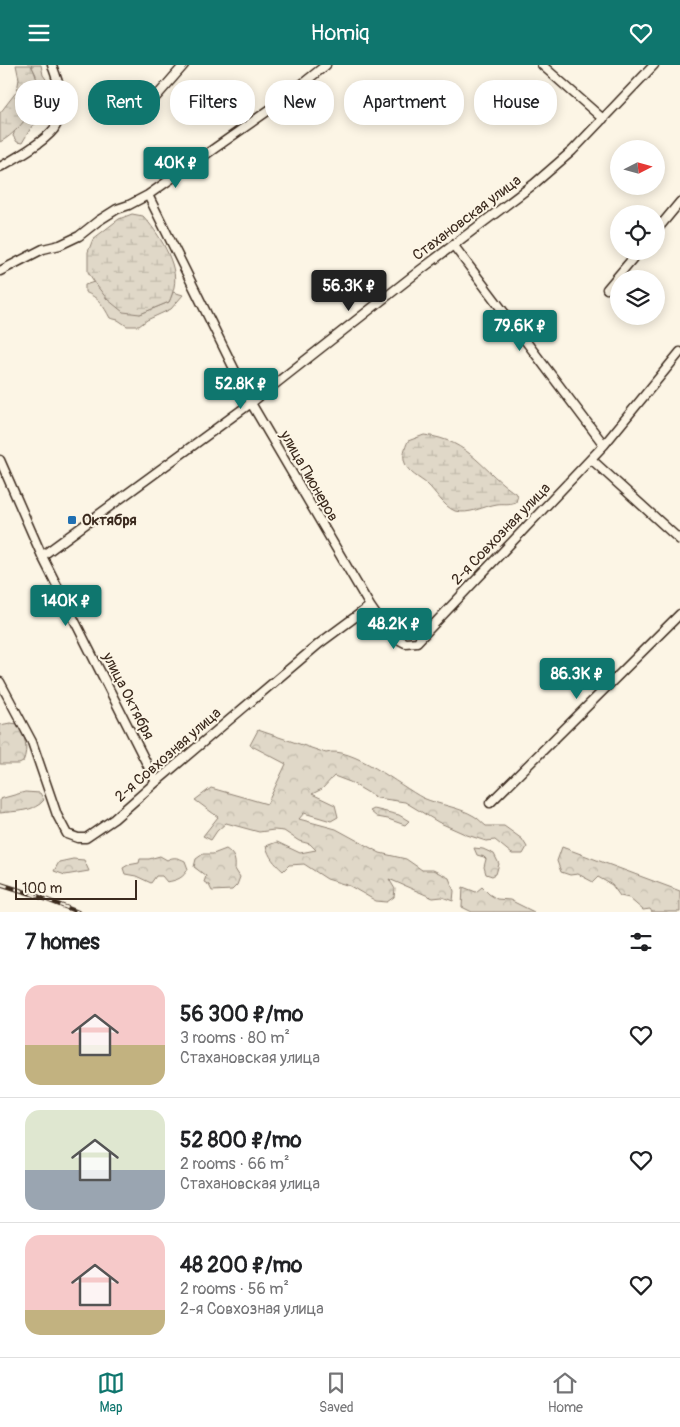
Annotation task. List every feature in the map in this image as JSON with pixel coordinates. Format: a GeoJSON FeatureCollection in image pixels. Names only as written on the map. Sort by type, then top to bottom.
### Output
{"type":"FeatureCollection","features":[{"type":"Feature","properties":{"kind":"street"},"geometry":{"type":"LineString","coordinates":[[0,167],[21,155],[54,129],[62,101],[52,65]]}},
{"type":"Feature","properties":{"kind":"street"},"geometry":{"type":"LineString","coordinates":[[160,92],[184,65]]}},
{"type":"Feature","properties":{"kind":"street"},"geometry":{"type":"LineString","coordinates":[[0,271],[43,249],[60,245],[79,236],[117,209],[148,195],[272,108],[326,65]]}},
{"type":"Feature","properties":{"kind":"street"},"geometry":{"type":"LineString","coordinates":[[542,65],[603,119]]}},
{"type":"Feature","properties":{"kind":"street","name":"Стахановская улица"},"geometry":{"type":"LineString","coordinates":[[42,556],[250,403],[534,185],[572,151],[654,65]]}},
{"type":"Feature","properties":{"kind":"street","name":"улица Пионеров"},"geometry":{"type":"LineString","coordinates":[[148,195],[250,403],[370,606]]}},
{"type":"Feature","properties":{"kind":"street"},"geometry":{"type":"LineString","coordinates":[[665,220],[680,202]]}},
{"type":"Feature","properties":{"kind":"street"},"geometry":{"type":"LineString","coordinates":[[454,246],[604,445]]}},
{"type":"Feature","properties":{"kind":"street"},"geometry":{"type":"LineString","coordinates":[[607,289],[631,260]]}},
{"type":"Feature","properties":{"kind":"street","name":"2-я Совхозная улица"},"geometry":{"type":"LineString","coordinates":[[0,682],[32,742],[57,815],[68,834],[78,839],[86,838],[114,819],[320,643],[370,606],[390,635],[405,643],[417,642],[604,445],[680,352]]}},
{"type":"Feature","properties":{"kind":"street"},"geometry":{"type":"LineString","coordinates":[[591,459],[680,540]]}},
{"type":"Feature","properties":{"kind":"street","name":"улица Октября"},"geometry":{"type":"LineString","coordinates":[[0,460],[42,556],[156,782]]}},
{"type":"Feature","properties":{"kind":"street"},"geometry":{"type":"LineString","coordinates":[[490,803],[680,614]]}},
{"type":"Feature","properties":{"kind":"green space"},"geometry":{"type":"Polygon","coordinates":[[[16,65],[31,65],[36,80],[19,79],[16,65]]]}},
{"type":"Feature","properties":{"kind":"green space"},"geometry":{"type":"Polygon","coordinates":[[[31,65],[41,65],[43,75],[47,80],[35,80],[36,75],[31,65]]]}},
{"type":"Feature","properties":{"kind":"green space"},"geometry":{"type":"Polygon","coordinates":[[[15,94],[15,125],[21,125],[0,142],[0,113],[15,94]]]}},
{"type":"Feature","properties":{"kind":"green space"},"geometry":{"type":"Polygon","coordinates":[[[20,125],[34,125],[22,143],[17,142],[13,136],[15,130],[20,125]]]}},
{"type":"Feature","properties":{"kind":"green space"},"geometry":{"type":"Polygon","coordinates":[[[132,214],[143,216],[155,231],[166,249],[175,278],[174,289],[169,302],[140,314],[123,312],[107,299],[88,272],[88,252],[93,239],[119,219],[132,214]]]}},
{"type":"Feature","properties":{"kind":"green space"},"geometry":{"type":"Polygon","coordinates":[[[94,282],[97,286],[140,314],[169,302],[173,292],[183,295],[171,309],[147,320],[139,326],[127,326],[118,320],[110,318],[100,302],[85,292],[85,285],[94,282]]]}},
{"type":"Feature","properties":{"kind":"green space"},"geometry":{"type":"Polygon","coordinates":[[[424,435],[440,438],[465,450],[518,495],[516,502],[497,504],[466,512],[451,509],[427,484],[411,472],[405,463],[404,454],[408,441],[424,435]]]}},
{"type":"Feature","properties":{"kind":"green space"},"geometry":{"type":"Polygon","coordinates":[[[18,724],[23,734],[26,747],[25,756],[23,762],[19,764],[0,764],[0,725],[18,724]]]}},
{"type":"Feature","properties":{"kind":"green space"},"geometry":{"type":"Polygon","coordinates":[[[258,730],[326,753],[336,752],[362,761],[423,798],[468,813],[486,826],[504,826],[522,839],[527,847],[523,854],[512,854],[495,840],[486,841],[467,835],[438,822],[405,802],[377,798],[350,782],[334,776],[322,789],[312,794],[335,805],[338,817],[331,821],[304,813],[299,819],[336,829],[380,853],[406,859],[422,870],[433,870],[449,878],[454,891],[453,901],[442,897],[433,898],[389,879],[395,889],[394,897],[387,902],[376,901],[350,886],[327,879],[304,864],[289,865],[283,871],[272,860],[266,846],[277,842],[300,853],[316,850],[310,844],[299,841],[284,831],[259,832],[226,823],[211,840],[203,836],[218,817],[195,800],[211,788],[267,804],[286,764],[250,745],[258,730]]]}},
{"type":"Feature","properties":{"kind":"green space"},"geometry":{"type":"Polygon","coordinates":[[[25,792],[40,793],[44,800],[30,809],[0,813],[0,799],[25,792]]]}},
{"type":"Feature","properties":{"kind":"green space"},"geometry":{"type":"Polygon","coordinates":[[[374,809],[399,815],[409,821],[405,825],[377,817],[370,811],[374,809]]]}},
{"type":"Feature","properties":{"kind":"green space"},"geometry":{"type":"Polygon","coordinates":[[[562,847],[680,891],[680,912],[652,912],[650,909],[643,910],[629,898],[620,896],[612,885],[598,877],[593,882],[578,874],[570,875],[561,872],[557,861],[562,847]]]}},
{"type":"Feature","properties":{"kind":"green space"},"geometry":{"type":"Polygon","coordinates":[[[474,848],[483,849],[494,854],[499,864],[496,874],[492,876],[486,874],[484,867],[486,859],[477,855],[474,848]]]}},
{"type":"Feature","properties":{"kind":"green space"},"geometry":{"type":"Polygon","coordinates":[[[226,849],[234,857],[235,869],[240,877],[237,885],[232,890],[212,891],[209,885],[204,882],[206,876],[194,867],[196,859],[203,854],[213,854],[226,849]]]}},
{"type":"Feature","properties":{"kind":"green space"},"geometry":{"type":"Polygon","coordinates":[[[160,856],[167,860],[179,858],[185,861],[188,869],[180,878],[167,882],[162,876],[156,876],[151,883],[136,876],[125,874],[123,868],[128,865],[139,863],[140,859],[160,856]]]}},
{"type":"Feature","properties":{"kind":"green space"},"geometry":{"type":"Polygon","coordinates":[[[73,859],[84,860],[89,871],[65,875],[54,871],[59,862],[73,859]]]}},
{"type":"Feature","properties":{"kind":"green space"},"geometry":{"type":"Polygon","coordinates":[[[463,887],[476,892],[482,887],[497,899],[510,900],[534,912],[472,912],[462,907],[463,887]]]}},
{"type":"Feature","properties":{"kind":"railway"},"geometry":{"type":"LineString","coordinates":[[0,884],[78,912]]}},
{"type":"Feature","properties":{"kind":"place","name":"Октября"},"geometry":{"type":"Point","coordinates":[72,520]}}]}
